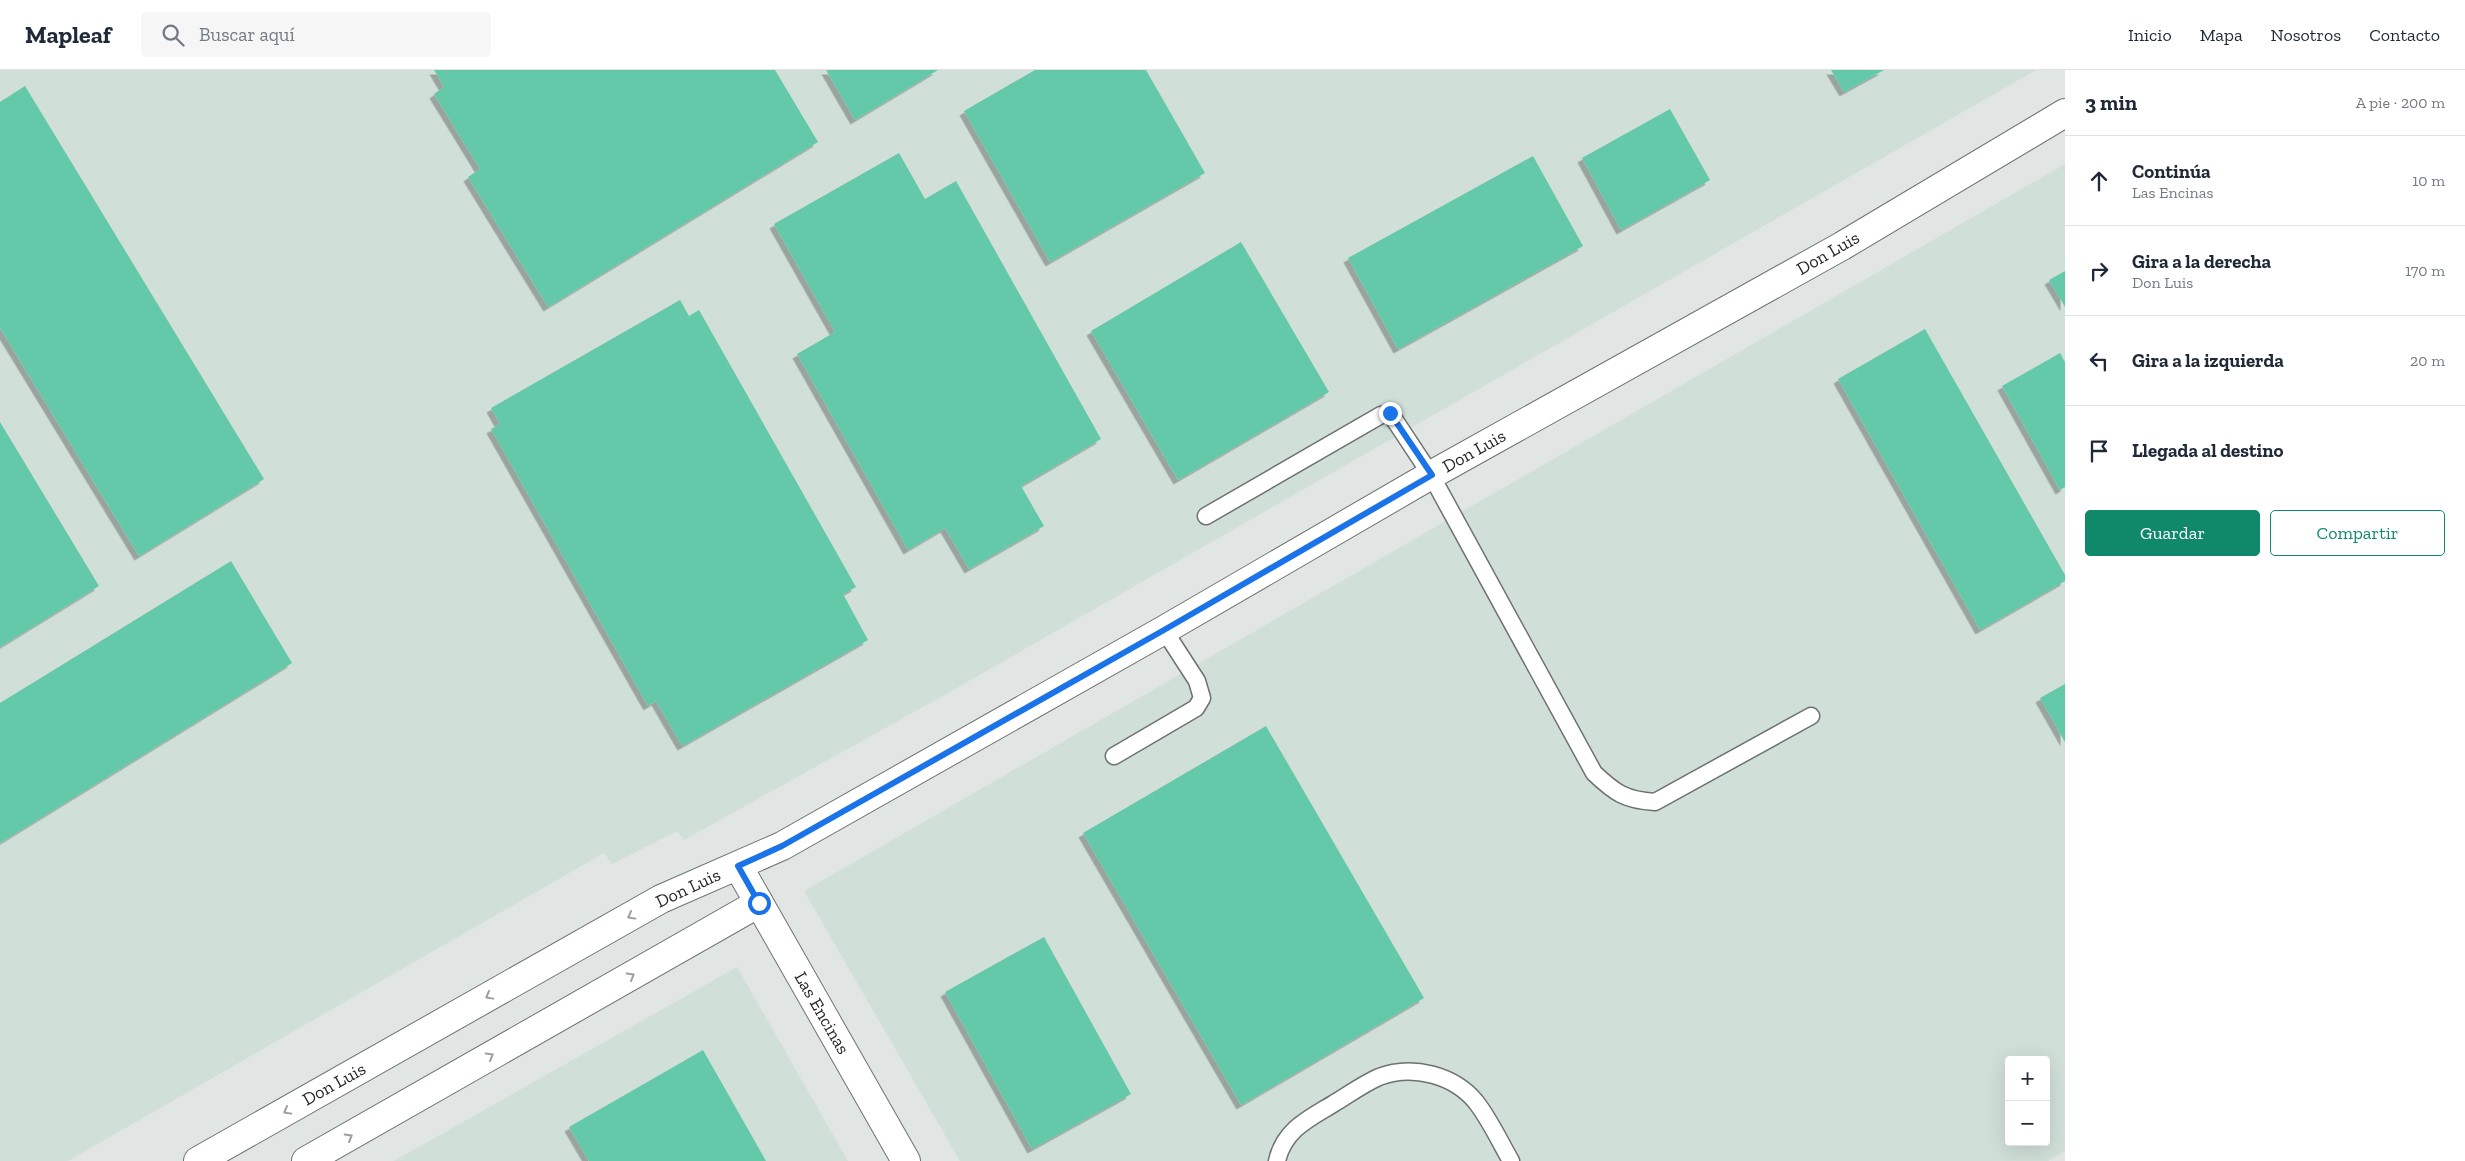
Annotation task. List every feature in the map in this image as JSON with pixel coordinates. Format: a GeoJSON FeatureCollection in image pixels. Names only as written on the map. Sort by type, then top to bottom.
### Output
{"type":"FeatureCollection","features":[{"type":"Feature","properties":{"kind":"street","name":"Don Luis"},"geometry":{"type":"LineString","coordinates":[[198,1161],[661,899],[782,846],[1164,630],[1432,475],[1842,246],[2065,113]]}},
{"type":"Feature","properties":{"kind":"street","name":"Las Encinas"},"geometry":{"type":"LineString","coordinates":[[738,866],[906,1161]]}},
{"type":"Feature","properties":{"kind":"street"},"geometry":{"type":"LineString","coordinates":[[306,1161],[759,903]]}},
{"type":"Feature","properties":{"kind":"lane"},"geometry":{"type":"LineString","coordinates":[[1206,516],[1381,415],[1390,413],[1432,475],[1594,773],[1615,793],[1636,801],[1655,802],[1811,716]]}},
{"type":"Feature","properties":{"kind":"lane"},"geometry":{"type":"LineString","coordinates":[[1114,756],[1196,708],[1202,698],[1197,681],[1164,630]]}},
{"type":"Feature","properties":{"kind":"lane"},"geometry":{"type":"LineString","coordinates":[[1277,1161],[1286,1139],[1296,1126],[1379,1077],[1409,1071],[1424,1072],[1443,1078],[1461,1088],[1476,1102],[1512,1161]]}},
{"type":"Feature","properties":{"kind":"shaded area"},"geometry":{"type":"Polygon","coordinates":[[[0,70],[2036,70],[941,697],[684,840],[677,831],[612,864],[604,853],[68,1161],[0,1161],[0,70]]]}},
{"type":"Feature","properties":{"kind":"shaded area"},"geometry":{"type":"Polygon","coordinates":[[[2065,164],[2065,1151],[2048,1161],[960,1161],[804,891],[2065,164]]]}},
{"type":"Feature","properties":{"kind":"shaded area"},"geometry":{"type":"Polygon","coordinates":[[[737,967],[848,1161],[394,1161],[737,967]]]}},
{"type":"Feature","properties":{"kind":"building"},"geometry":{"type":"Polygon","coordinates":[[[434,70],[775,70],[818,142],[548,307],[468,177],[480,169],[434,94],[444,87],[434,70]]]}},
{"type":"Feature","properties":{"kind":"building"},"geometry":{"type":"Polygon","coordinates":[[[826,70],[938,70],[855,120],[826,70]]]}},
{"type":"Feature","properties":{"kind":"building"},"geometry":{"type":"Polygon","coordinates":[[[1035,70],[1146,70],[1205,173],[1050,262],[964,111],[1035,70]]]}},
{"type":"Feature","properties":{"kind":"building"},"geometry":{"type":"Polygon","coordinates":[[[1831,70],[1884,70],[1844,92],[1831,70]]]}},
{"type":"Feature","properties":{"kind":"building"},"geometry":{"type":"Polygon","coordinates":[[[25,86],[264,479],[139,556],[0,328],[0,102],[25,86]]]}},
{"type":"Feature","properties":{"kind":"building"},"geometry":{"type":"Polygon","coordinates":[[[1670,109],[1710,180],[1621,230],[1582,158],[1670,109]]]}},
{"type":"Feature","properties":{"kind":"building"},"geometry":{"type":"Polygon","coordinates":[[[899,153],[925,199],[956,181],[1101,439],[1021,486],[1044,526],[969,569],[945,528],[908,550],[797,354],[835,332],[774,224],[899,153]]]}},
{"type":"Feature","properties":{"kind":"building"},"geometry":{"type":"Polygon","coordinates":[[[1533,156],[1583,246],[1398,349],[1348,258],[1533,156]]]}},
{"type":"Feature","properties":{"kind":"building"},"geometry":{"type":"Polygon","coordinates":[[[1241,242],[1329,392],[1178,480],[1091,331],[1241,242]]]}},
{"type":"Feature","properties":{"kind":"building"},"geometry":{"type":"Polygon","coordinates":[[[2065,271],[2065,307],[2049,280],[2065,271]]]}},
{"type":"Feature","properties":{"kind":"building"},"geometry":{"type":"Polygon","coordinates":[[[680,300],[689,316],[699,310],[856,587],[843,594],[868,640],[682,746],[656,701],[648,706],[491,429],[500,424],[491,408],[680,300]]]}},
{"type":"Feature","properties":{"kind":"building"},"geometry":{"type":"Polygon","coordinates":[[[1925,329],[2065,575],[2065,581],[1980,630],[1838,379],[1925,329]]]}},
{"type":"Feature","properties":{"kind":"building"},"geometry":{"type":"Polygon","coordinates":[[[2060,353],[2065,362],[2065,487],[2060,490],[2002,386],[2060,353]]]}},
{"type":"Feature","properties":{"kind":"building"},"geometry":{"type":"Polygon","coordinates":[[[0,422],[99,586],[0,647],[0,422]]]}},
{"type":"Feature","properties":{"kind":"building"},"geometry":{"type":"Polygon","coordinates":[[[231,561],[292,663],[0,843],[0,703],[231,561]]]}},
{"type":"Feature","properties":{"kind":"building"},"geometry":{"type":"Polygon","coordinates":[[[2065,684],[2065,742],[2040,698],[2065,684]]]}},
{"type":"Feature","properties":{"kind":"building"},"geometry":{"type":"Polygon","coordinates":[[[1266,726],[1424,998],[1241,1105],[1083,833],[1266,726]]]}},
{"type":"Feature","properties":{"kind":"building"},"geometry":{"type":"Polygon","coordinates":[[[1044,937],[1131,1094],[1032,1149],[945,992],[1044,937]]]}},
{"type":"Feature","properties":{"kind":"building"},"geometry":{"type":"Polygon","coordinates":[[[703,1050],[766,1161],[589,1161],[569,1127],[703,1050]]]}},
{"type":"Feature","properties":{"kind":"route"},"geometry":{"type":"LineString","coordinates":[[759,903],[738,866],[782,846],[1164,630],[1432,475],[1390,413]]}}]}
